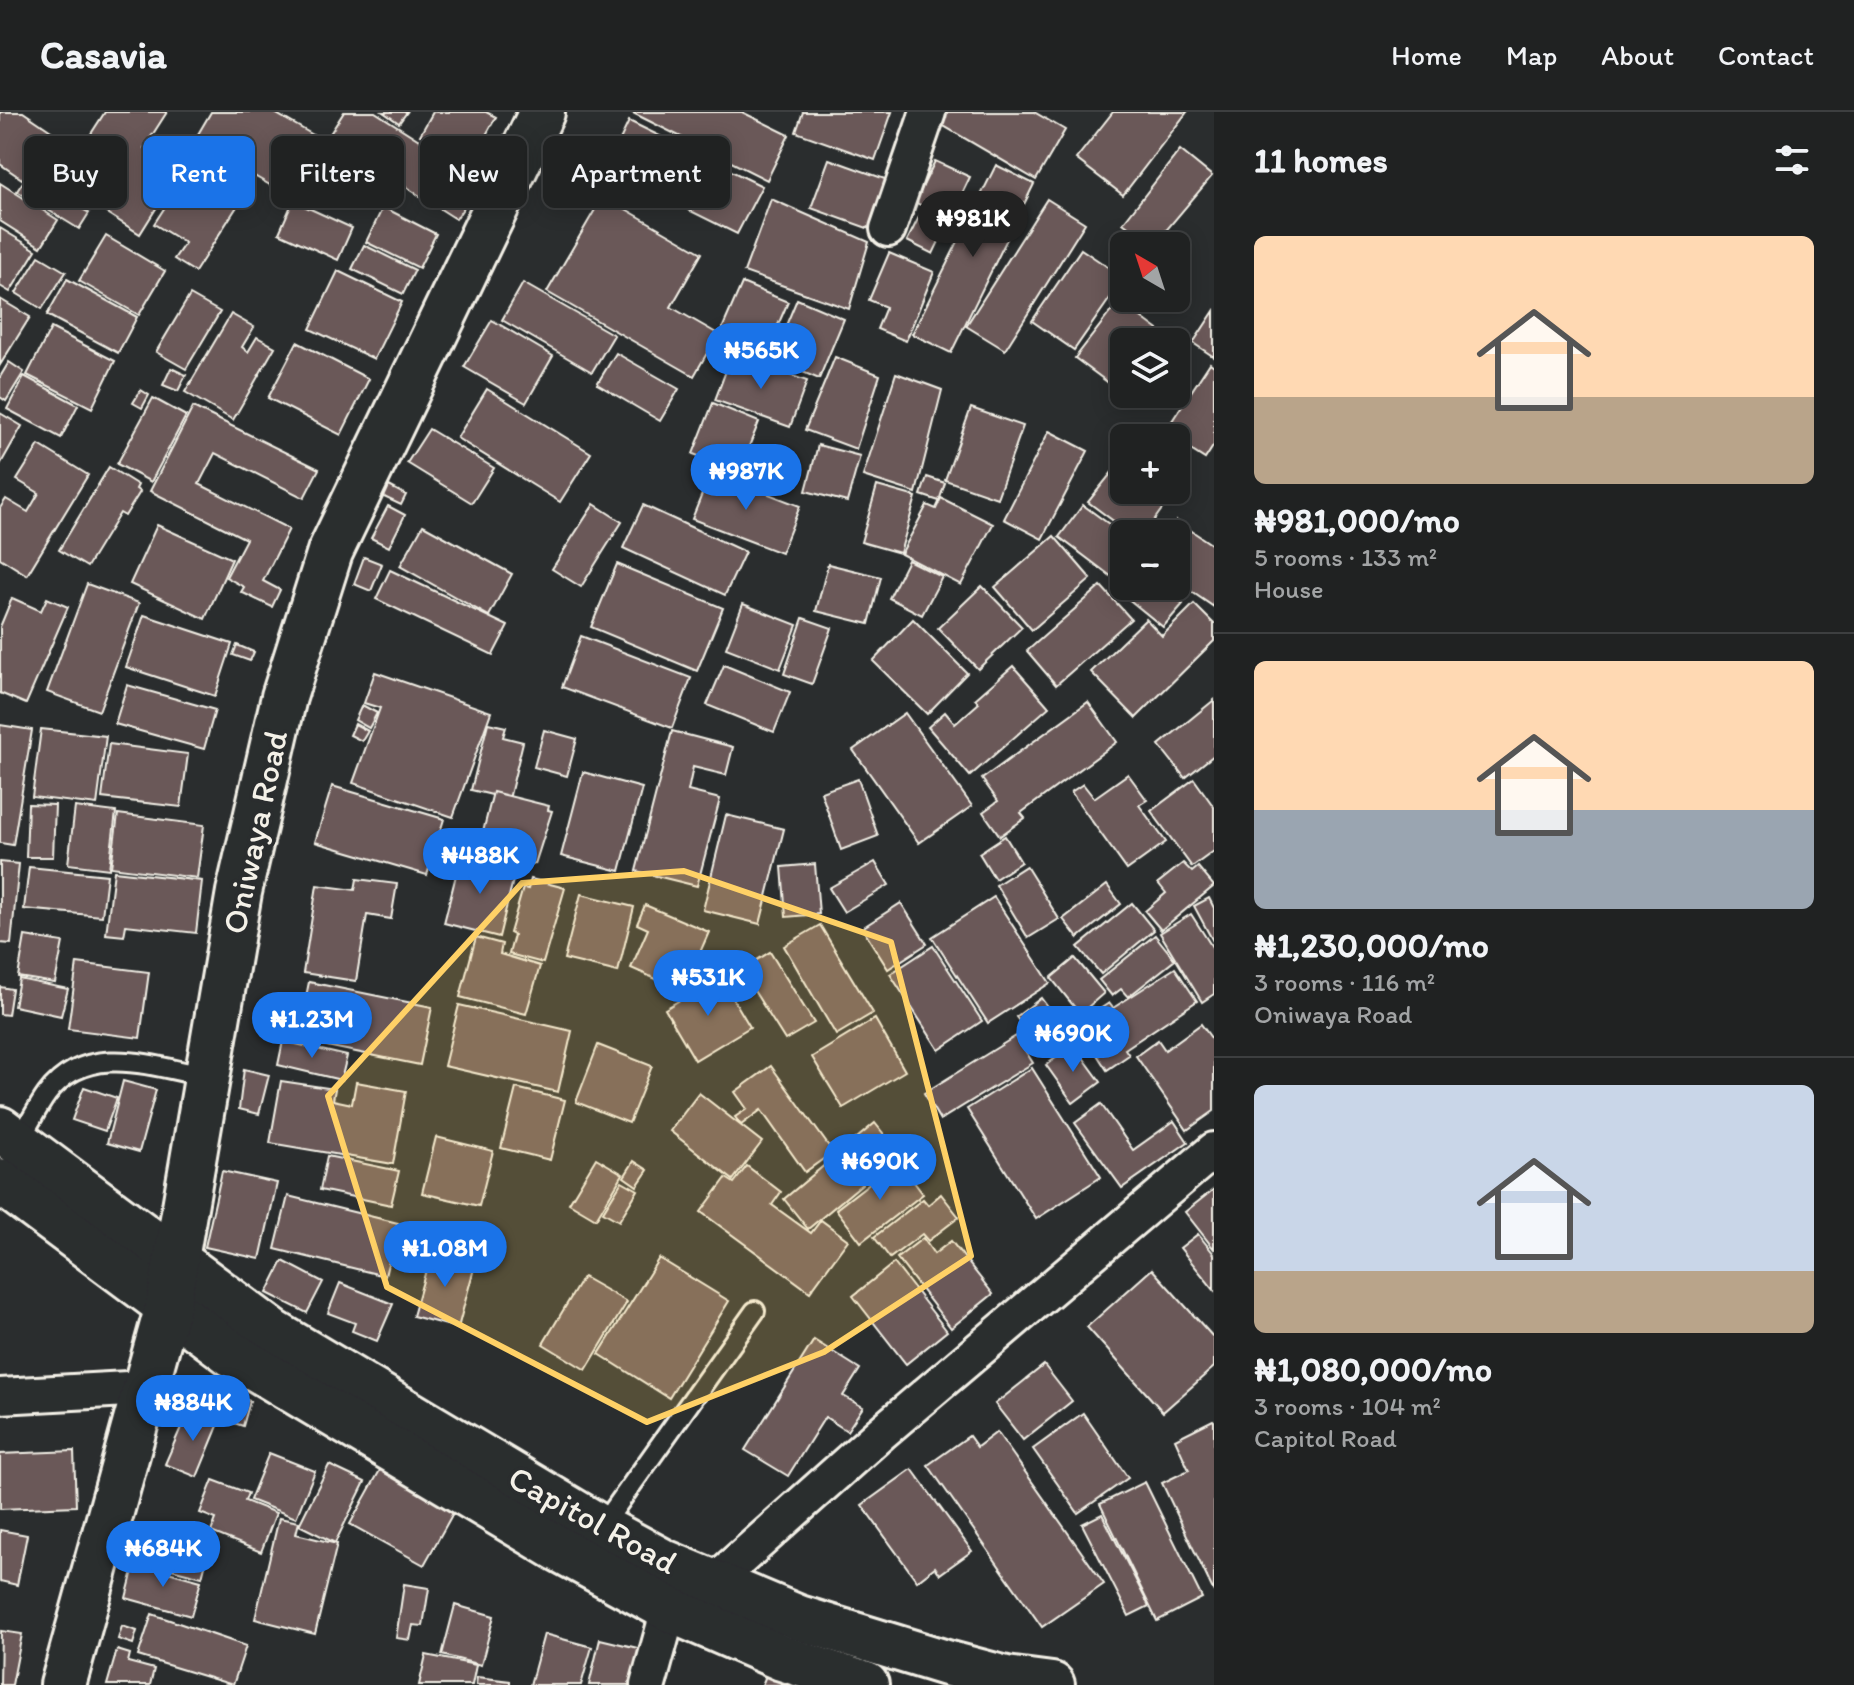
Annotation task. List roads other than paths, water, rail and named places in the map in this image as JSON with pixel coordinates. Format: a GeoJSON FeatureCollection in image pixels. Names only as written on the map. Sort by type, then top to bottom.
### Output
{"type":"FeatureCollection","features":[{"type":"Feature","properties":{"kind":"main road","name":"Oniwaya Road"},"geometry":{"type":"LineString","coordinates":[[63,1685],[168,1306],[239,892],[281,712],[330,552],[542,112]]}},
{"type":"Feature","properties":{"kind":"main road","name":"Capitol Road"},"geometry":{"type":"LineString","coordinates":[[6,1151],[176,1261],[274,1333],[601,1528],[712,1584],[799,1618],[1006,1679],[1052,1685]]}},
{"type":"Feature","properties":{"kind":"main road","name":"Capitol Road"},"geometry":{"type":"LineString","coordinates":[[6,1151],[168,1306],[232,1354],[559,1549],[669,1609],[782,1658],[866,1685]]}},
{"type":"Feature","properties":{"kind":"street"},"geometry":{"type":"LineString","coordinates":[[888,229],[928,112]]}},
{"type":"Feature","properties":{"kind":"street"},"geometry":{"type":"LineString","coordinates":[[712,1584],[881,1433],[1214,1150]]}},
{"type":"Feature","properties":{"kind":"street"},"geometry":{"type":"LineString","coordinates":[[0,1396],[146,1388]]}},
{"type":"Feature","properties":{"kind":"street"},"geometry":{"type":"LineString","coordinates":[[648,1685],[669,1609]]}},
{"type":"Feature","properties":{"kind":"lane"},"geometry":{"type":"LineString","coordinates":[[6,1151],[66,1074],[86,1063],[129,1062],[207,1077]]}},
{"type":"Feature","properties":{"kind":"lane"},"geometry":{"type":"LineString","coordinates":[[601,1528],[755,1311]]}}]}
